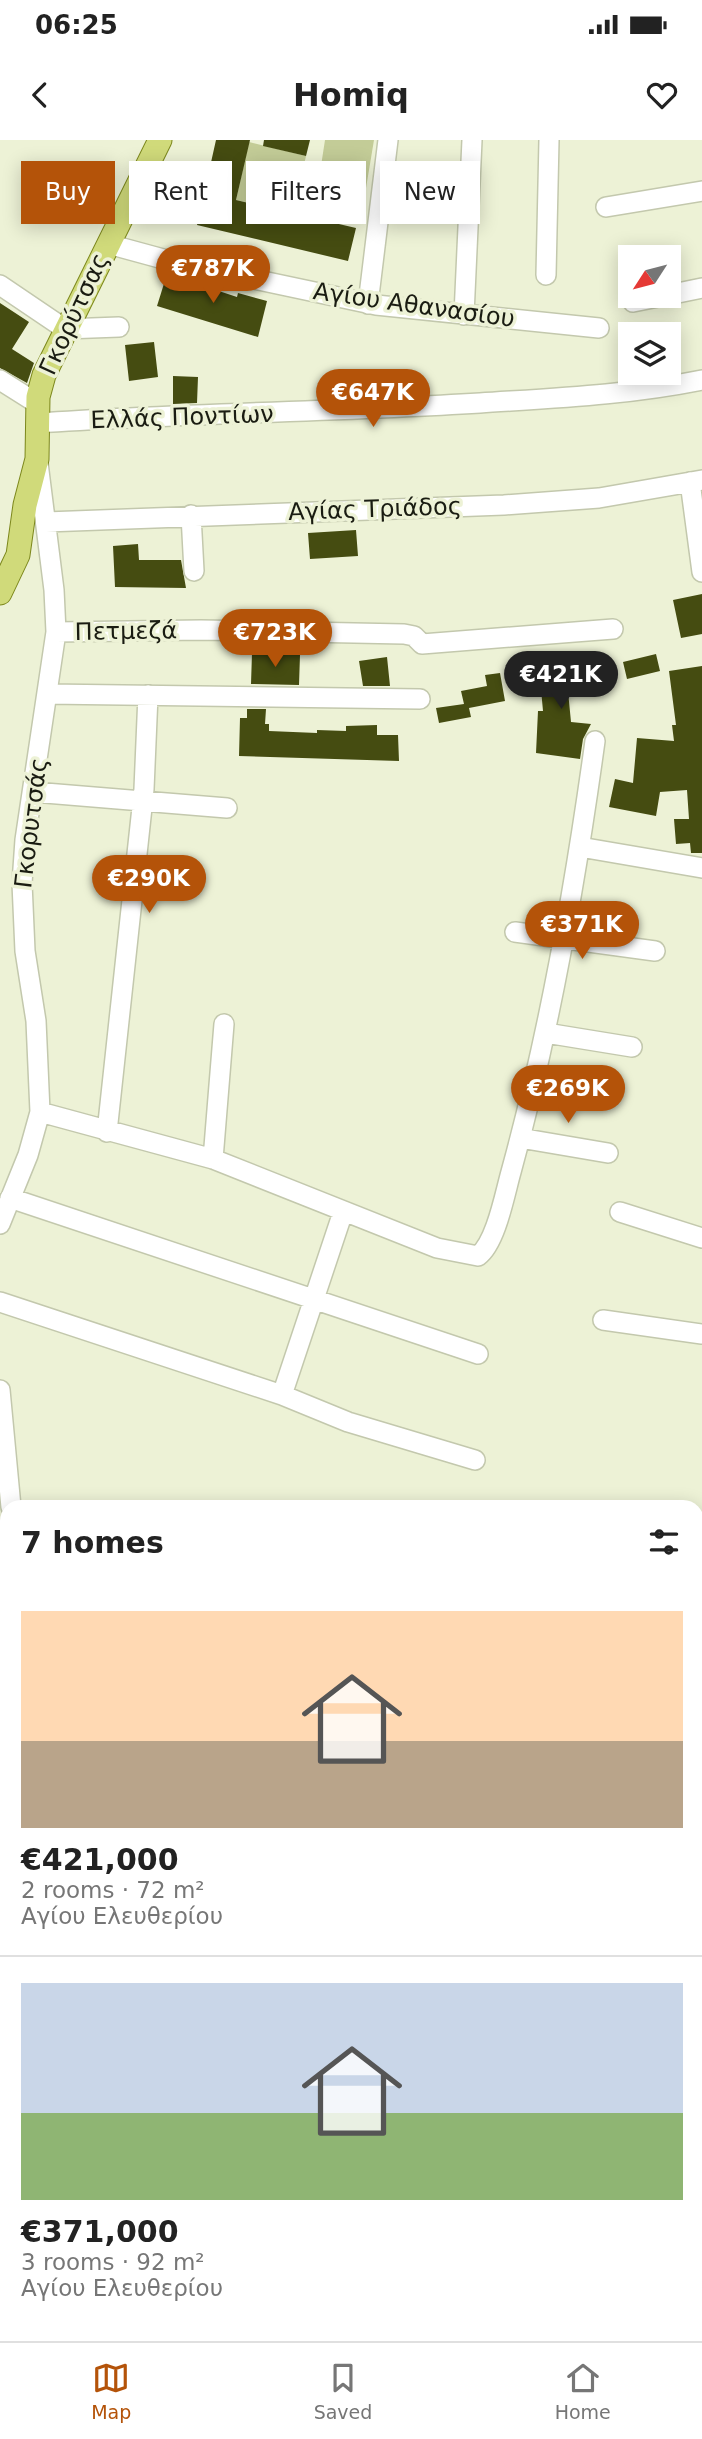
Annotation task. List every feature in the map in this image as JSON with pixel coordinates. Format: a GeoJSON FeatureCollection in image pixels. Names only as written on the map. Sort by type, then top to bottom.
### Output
{"type":"FeatureCollection","features":[{"type":"Feature","properties":{"kind":"main road","name":"Γκορύτσας"},"geometry":{"type":"LineString","coordinates":[[0,593],[18,555],[25,505],[37,458],[38,413],[44,375],[160,140]]}},
{"type":"Feature","properties":{"kind":"street"},"geometry":{"type":"LineString","coordinates":[[368,304],[388,140]]}},
{"type":"Feature","properties":{"kind":"street"},"geometry":{"type":"LineString","coordinates":[[464,315],[472,140]]}},
{"type":"Feature","properties":{"kind":"street"},"geometry":{"type":"LineString","coordinates":[[546,275],[549,140]]}},
{"type":"Feature","properties":{"kind":"street"},"geometry":{"type":"LineString","coordinates":[[606,207],[702,191]]}},
{"type":"Feature","properties":{"kind":"street","name":"Αγίου Αθανασίου"},"geometry":{"type":"LineString","coordinates":[[108,244],[178,263],[368,304],[599,328]]}},
{"type":"Feature","properties":{"kind":"street"},"geometry":{"type":"LineString","coordinates":[[0,285],[65,329],[119,327]]}},
{"type":"Feature","properties":{"kind":"street"},"geometry":{"type":"LineString","coordinates":[[681,292],[702,288]]}},
{"type":"Feature","properties":{"kind":"street"},"geometry":{"type":"LineString","coordinates":[[0,380],[38,413]]}},
{"type":"Feature","properties":{"kind":"street","name":"Ελλάς Ποντίων"},"geometry":{"type":"LineString","coordinates":[[38,413],[292,413],[614,394],[702,380]]}},
{"type":"Feature","properties":{"kind":"street","name":"Γκορυτσάς"},"geometry":{"type":"LineString","coordinates":[[0,1224],[28,1154],[40,1112],[36,1021],[23,925],[25,840],[56,632],[37,458]]}},
{"type":"Feature","properties":{"kind":"street"},"geometry":{"type":"LineString","coordinates":[[696,481],[702,572]]}},
{"type":"Feature","properties":{"kind":"street","name":"Αγίας Τριάδος"},"geometry":{"type":"LineString","coordinates":[[46,522],[503,505],[599,498],[696,481]]}},
{"type":"Feature","properties":{"kind":"street"},"geometry":{"type":"LineString","coordinates":[[191,515],[194,571]]}},
{"type":"Feature","properties":{"kind":"street","name":"Πετμεζά"},"geometry":{"type":"LineString","coordinates":[[56,632],[201,630],[404,634],[414,636],[422,644],[613,629]]}},
{"type":"Feature","properties":{"kind":"street"},"geometry":{"type":"LineString","coordinates":[[47,694],[420,699]]}},
{"type":"Feature","properties":{"kind":"street"},"geometry":{"type":"LineString","coordinates":[[107,1132],[142,799],[148,695]]}},
{"type":"Feature","properties":{"kind":"street"},"geometry":{"type":"LineString","coordinates":[[40,1112],[213,1159],[437,1248],[478,1256],[483,1252],[498,1219],[546,1033],[580,847],[595,741]]}},
{"type":"Feature","properties":{"kind":"street"},"geometry":{"type":"LineString","coordinates":[[33,792],[227,808]]}},
{"type":"Feature","properties":{"kind":"street"},"geometry":{"type":"LineString","coordinates":[[580,847],[702,867]]}},
{"type":"Feature","properties":{"kind":"street"},"geometry":{"type":"LineString","coordinates":[[515,932],[654,951]]}},
{"type":"Feature","properties":{"kind":"street"},"geometry":{"type":"LineString","coordinates":[[213,1159],[224,1024]]}},
{"type":"Feature","properties":{"kind":"street"},"geometry":{"type":"LineString","coordinates":[[546,1033],[632,1047]]}},
{"type":"Feature","properties":{"kind":"street"},"geometry":{"type":"LineString","coordinates":[[520,1138],[608,1153]]}},
{"type":"Feature","properties":{"kind":"street"},"geometry":{"type":"LineString","coordinates":[[10,1198],[478,1354]]}},
{"type":"Feature","properties":{"kind":"street"},"geometry":{"type":"LineString","coordinates":[[282,1395],[343,1212]]}},
{"type":"Feature","properties":{"kind":"street"},"geometry":{"type":"LineString","coordinates":[[620,1212],[702,1238]]}},
{"type":"Feature","properties":{"kind":"street"},"geometry":{"type":"LineString","coordinates":[[0,1302],[282,1395],[348,1422],[475,1460]]}},
{"type":"Feature","properties":{"kind":"street"},"geometry":{"type":"LineString","coordinates":[[603,1320],[702,1334]]}},
{"type":"Feature","properties":{"kind":"street"},"geometry":{"type":"LineString","coordinates":[[0,1390],[10,1500]]}},
{"type":"Feature","properties":{"kind":"green space"},"geometry":{"type":"Polygon","coordinates":[[[325,140],[374,140],[366,188],[366,161],[322,161],[325,140]]]}},
{"type":"Feature","properties":{"kind":"green space"},"geometry":{"type":"Polygon","coordinates":[[[249,142],[306,156],[305,161],[246,161],[246,202],[236,200],[249,142]]]}},
{"type":"Feature","properties":{"kind":"building"},"geometry":{"type":"Polygon","coordinates":[[[216,140],[250,140],[236,200],[246,202],[246,224],[339,224],[356,228],[348,261],[197,225],[232,224],[232,161],[211,161],[216,140]]]}},
{"type":"Feature","properties":{"kind":"building"},"geometry":{"type":"Polygon","coordinates":[[[264,140],[310,140],[306,156],[263,146],[264,140]]]}},
{"type":"Feature","properties":{"kind":"building"},"geometry":{"type":"Polygon","coordinates":[[[167,274],[237,297],[238,293],[267,301],[258,337],[157,306],[167,274]]]}},
{"type":"Feature","properties":{"kind":"building"},"geometry":{"type":"Polygon","coordinates":[[[0,303],[29,322],[12,349],[34,363],[27,383],[0,368],[0,303]]]}},
{"type":"Feature","properties":{"kind":"building"},"geometry":{"type":"Polygon","coordinates":[[[154,342],[158,377],[129,381],[125,345],[154,342]]]}},
{"type":"Feature","properties":{"kind":"building"},"geometry":{"type":"Polygon","coordinates":[[[173,376],[198,377],[197,403],[173,404],[173,376]]]}},
{"type":"Feature","properties":{"kind":"building"},"geometry":{"type":"Polygon","coordinates":[[[356,530],[358,556],[310,559],[308,533],[356,530]]]}},
{"type":"Feature","properties":{"kind":"building"},"geometry":{"type":"Polygon","coordinates":[[[138,544],[139,560],[181,560],[186,588],[115,587],[113,546],[138,544]]]}},
{"type":"Feature","properties":{"kind":"building"},"geometry":{"type":"Polygon","coordinates":[[[702,594],[702,634],[681,638],[673,600],[702,594]]]}},
{"type":"Feature","properties":{"kind":"building"},"geometry":{"type":"Polygon","coordinates":[[[252,653],[300,655],[299,685],[251,684],[252,653]]]}},
{"type":"Feature","properties":{"kind":"building"},"geometry":{"type":"Polygon","coordinates":[[[656,654],[660,671],[627,679],[623,662],[656,654]]]}},
{"type":"Feature","properties":{"kind":"building"},"geometry":{"type":"Polygon","coordinates":[[[387,657],[390,686],[363,686],[359,661],[387,657]]]}},
{"type":"Feature","properties":{"kind":"building"},"geometry":{"type":"Polygon","coordinates":[[[596,662],[598,678],[567,681],[571,722],[591,724],[583,739],[580,759],[536,753],[538,711],[543,711],[539,667],[596,662]]]}},
{"type":"Feature","properties":{"kind":"building"},"geometry":{"type":"Polygon","coordinates":[[[702,666],[702,853],[691,853],[690,843],[676,844],[674,819],[689,819],[687,790],[660,792],[656,816],[609,807],[615,779],[633,783],[637,738],[674,741],[672,725],[676,725],[669,671],[702,666]]]}},
{"type":"Feature","properties":{"kind":"building"},"geometry":{"type":"Polygon","coordinates":[[[500,673],[505,701],[469,708],[471,717],[439,723],[436,708],[464,704],[461,691],[487,686],[485,675],[500,673]]]}},
{"type":"Feature","properties":{"kind":"building"},"geometry":{"type":"Polygon","coordinates":[[[247,709],[266,709],[265,724],[269,724],[269,731],[317,733],[317,730],[346,731],[346,726],[377,725],[377,735],[398,735],[399,761],[239,756],[240,718],[247,718],[247,709]]]}}]}
